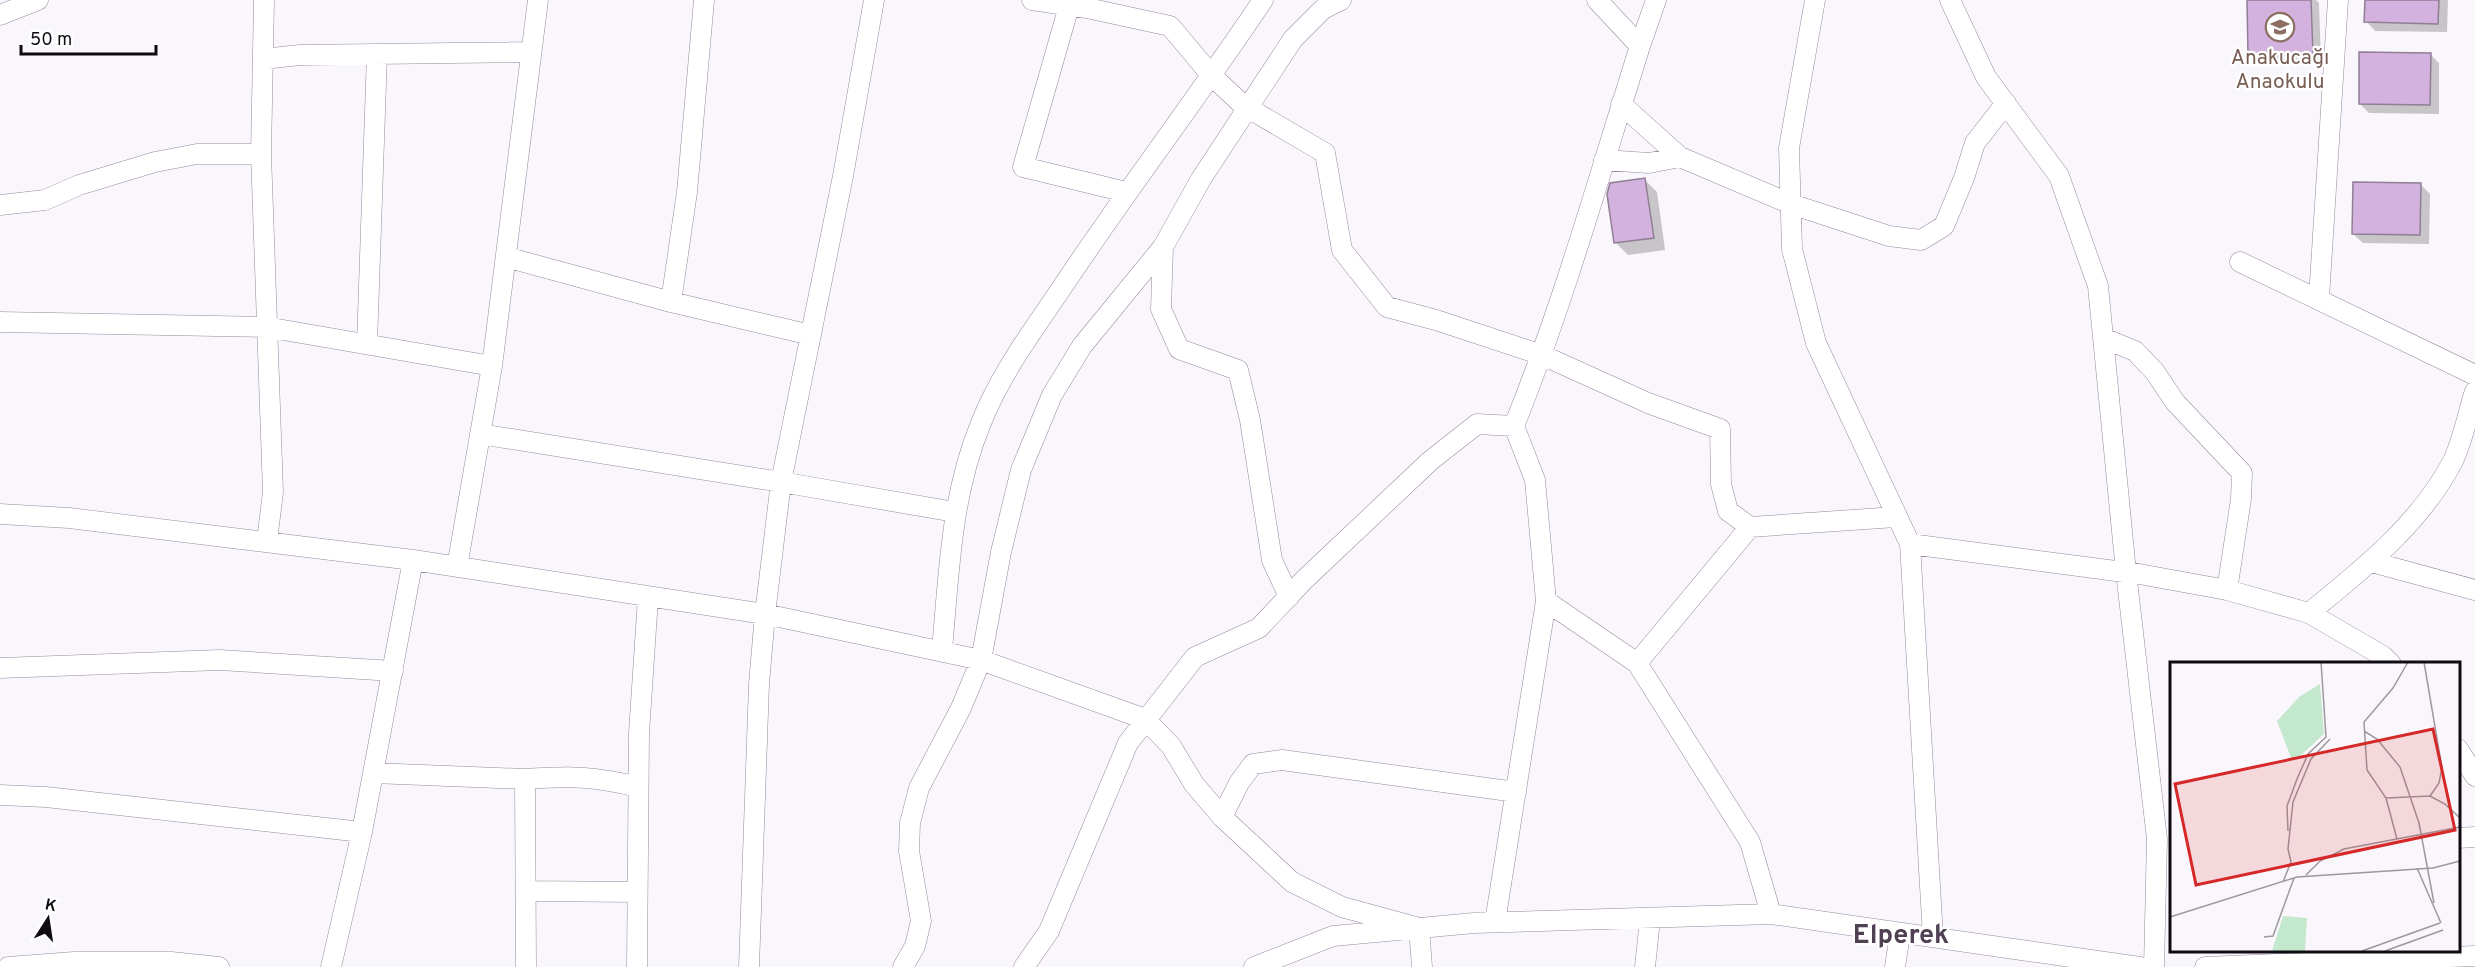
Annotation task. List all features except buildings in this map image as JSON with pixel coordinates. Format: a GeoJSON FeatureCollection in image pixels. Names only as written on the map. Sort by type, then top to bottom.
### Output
{"type":"FeatureCollection","features":[{"type":"Feature","properties":{"kind":"street"},"geometry":{"type":"LineString","coordinates":[[0,15],[38,0]]}},
{"type":"Feature","properties":{"kind":"street"},"geometry":{"type":"LineString","coordinates":[[264,0],[261,154],[273,492],[267,542]]}},
{"type":"Feature","properties":{"kind":"street"},"geometry":{"type":"LineString","coordinates":[[457,567],[492,366],[538,0]]}},
{"type":"Feature","properties":{"kind":"street"},"geometry":{"type":"LineString","coordinates":[[671,302],[687,192],[704,0]]}},
{"type":"Feature","properties":{"kind":"street"},"geometry":{"type":"LineString","coordinates":[[749,967],[759,684],[781,482],[843,176],[874,0]]}},
{"type":"Feature","properties":{"kind":"street"},"geometry":{"type":"LineString","coordinates":[[1032,0],[1170,26],[1212,76],[1247,107],[1325,153],[1342,250],[1387,307],[1436,320],[1542,355],[1648,403],[1720,429],[1721,484],[1728,511],[1750,527],[1896,517]]}},
{"type":"Feature","properties":{"kind":"street"},"geometry":{"type":"LineString","coordinates":[[942,650],[955,512],[980,423],[1002,377],[1126,192],[1212,76],[1263,0]]}},
{"type":"Feature","properties":{"kind":"street"},"geometry":{"type":"LineString","coordinates":[[903,967],[915,946],[921,921],[909,851],[910,823],[920,788],[981,660],[1001,552],[1021,470],[1052,395],[1082,346],[1163,248],[1201,179],[1293,39],[1323,9],[1341,0]]}},
{"type":"Feature","properties":{"kind":"street"},"geometry":{"type":"LineString","coordinates":[[1597,0],[1640,46]]}},
{"type":"Feature","properties":{"kind":"street"},"geometry":{"type":"LineString","coordinates":[[1495,922],[1546,601],[1535,480],[1514,426],[1542,355],[1656,0]]}},
{"type":"Feature","properties":{"kind":"street"},"geometry":{"type":"LineString","coordinates":[[1815,0],[1789,148],[1792,249],[1816,343],[1910,544],[1933,938]]}},
{"type":"Feature","properties":{"kind":"street"},"geometry":{"type":"LineString","coordinates":[[1950,0],[1986,77],[2059,176],[2098,286],[2126,572],[2157,839],[2164,863],[2154,967]]}},
{"type":"Feature","properties":{"kind":"street"},"geometry":{"type":"LineString","coordinates":[[2319,298],[2338,0]]}},
{"type":"Feature","properties":{"kind":"street"},"geometry":{"type":"LineString","coordinates":[[1069,6],[1023,167],[1126,192]]}},
{"type":"Feature","properties":{"kind":"street"},"geometry":{"type":"LineString","coordinates":[[263,58],[531,52]]}},
{"type":"Feature","properties":{"kind":"street"},"geometry":{"type":"LineString","coordinates":[[367,344],[377,54]]}},
{"type":"Feature","properties":{"kind":"street"},"geometry":{"type":"LineString","coordinates":[[1621,104],[1680,156],[1791,204],[1888,236],[1921,240],[1944,226],[1964,178],[1975,143],[2006,103]]}},
{"type":"Feature","properties":{"kind":"street"},"geometry":{"type":"LineString","coordinates":[[0,205],[45,200],[79,185],[155,162],[187,156],[261,154]]}},
{"type":"Feature","properties":{"kind":"street"},"geometry":{"type":"LineString","coordinates":[[1604,160],[1649,163],[1680,156]]}},
{"type":"Feature","properties":{"kind":"street"},"geometry":{"type":"LineString","coordinates":[[1163,248],[1161,309],[1179,349],[1238,370],[1250,420],[1272,560],[1289,597]]}},
{"type":"Feature","properties":{"kind":"street"},"geometry":{"type":"LineString","coordinates":[[506,257],[671,302],[811,335]]}},
{"type":"Feature","properties":{"kind":"street"},"geometry":{"type":"LineString","coordinates":[[2240,262],[2475,375]]}},
{"type":"Feature","properties":{"kind":"street"},"geometry":{"type":"LineString","coordinates":[[0,322],[266,327],[492,366]]}},
{"type":"Feature","properties":{"kind":"street"},"geometry":{"type":"LineString","coordinates":[[2103,338],[2135,351],[2155,372],[2175,402],[2242,473],[2241,499],[2227,590]]}},
{"type":"Feature","properties":{"kind":"street"},"geometry":{"type":"LineString","coordinates":[[2309,613],[2372,562],[2424,506],[2454,459],[2475,391]]}},
{"type":"Feature","properties":{"kind":"street"},"geometry":{"type":"LineString","coordinates":[[1024,967],[1049,931],[1128,743],[1196,657],[1259,628],[1430,462],[1477,424],[1514,426]]}},
{"type":"Feature","properties":{"kind":"street"},"geometry":{"type":"LineString","coordinates":[[480,434],[955,512]]}},
{"type":"Feature","properties":{"kind":"street"},"geometry":{"type":"LineString","coordinates":[[0,514],[69,518],[413,560],[648,598],[765,614],[981,660],[1146,719],[1171,746],[1194,784],[1222,817],[1292,882],[1342,907],[1419,928]]}},
{"type":"Feature","properties":{"kind":"street"},"geometry":{"type":"LineString","coordinates":[[1637,663],[1750,527]]}},
{"type":"Feature","properties":{"kind":"street"},"geometry":{"type":"LineString","coordinates":[[1910,544],[2126,572],[2227,590],[2309,613],[2383,656],[2389,662]]}},
{"type":"Feature","properties":{"kind":"street"},"geometry":{"type":"LineString","coordinates":[[331,967],[362,832],[413,560]]}},
{"type":"Feature","properties":{"kind":"street"},"geometry":{"type":"LineString","coordinates":[[2372,562],[2475,590]]}},
{"type":"Feature","properties":{"kind":"street"},"geometry":{"type":"LineString","coordinates":[[637,967],[639,733],[648,598]]}},
{"type":"Feature","properties":{"kind":"street"},"geometry":{"type":"LineString","coordinates":[[1546,601],[1637,663],[1749,842],[1771,914]]}},
{"type":"Feature","properties":{"kind":"street"},"geometry":{"type":"LineString","coordinates":[[0,668],[220,660],[393,671]]}},
{"type":"Feature","properties":{"kind":"street"},"geometry":{"type":"LineString","coordinates":[[2460,752],[2475,776]]}},
{"type":"Feature","properties":{"kind":"street"},"geometry":{"type":"LineString","coordinates":[[1222,817],[1239,783],[1253,764],[1282,760],[1516,792]]}},
{"type":"Feature","properties":{"kind":"street"},"geometry":{"type":"LineString","coordinates":[[373,773],[525,780],[570,776],[604,778],[638,787]]}},
{"type":"Feature","properties":{"kind":"street"},"geometry":{"type":"LineString","coordinates":[[525,780],[526,967]]}},
{"type":"Feature","properties":{"kind":"street"},"geometry":{"type":"LineString","coordinates":[[0,795],[46,797],[362,832]]}},
{"type":"Feature","properties":{"kind":"street"},"geometry":{"type":"LineString","coordinates":[[2460,838],[2475,837]]}},
{"type":"Feature","properties":{"kind":"street"},"geometry":{"type":"LineString","coordinates":[[526,891],[637,892]]}},
{"type":"Feature","properties":{"kind":"street"},"geometry":{"type":"LineString","coordinates":[[1254,967],[1333,936],[1495,922],[1771,914],[2140,967]]}},
{"type":"Feature","properties":{"kind":"street"},"geometry":{"type":"LineString","coordinates":[[1645,967],[1650,919]]}},
{"type":"Feature","properties":{"kind":"street"},"geometry":{"type":"LineString","coordinates":[[1419,928],[1422,967]]}},
{"type":"Feature","properties":{"kind":"street"},"geometry":{"type":"LineString","coordinates":[[1895,967],[1900,934]]}},
{"type":"Feature","properties":{"kind":"street"},"geometry":{"type":"LineString","coordinates":[[2205,967],[2444,962],[2475,956]]}},
{"type":"Feature","properties":{"kind":"street"},"geometry":{"type":"LineString","coordinates":[[8,967],[171,962],[219,967]]}},
{"type":"Feature","properties":{"kind":"place","name":"Anakucağı Anaokulu"},"geometry":{"type":"Point","coordinates":[2280,27]}},
{"type":"Feature","properties":{"kind":"district","name":"Elperek"},"geometry":{"type":"Point","coordinates":[1901,936]}}]}
